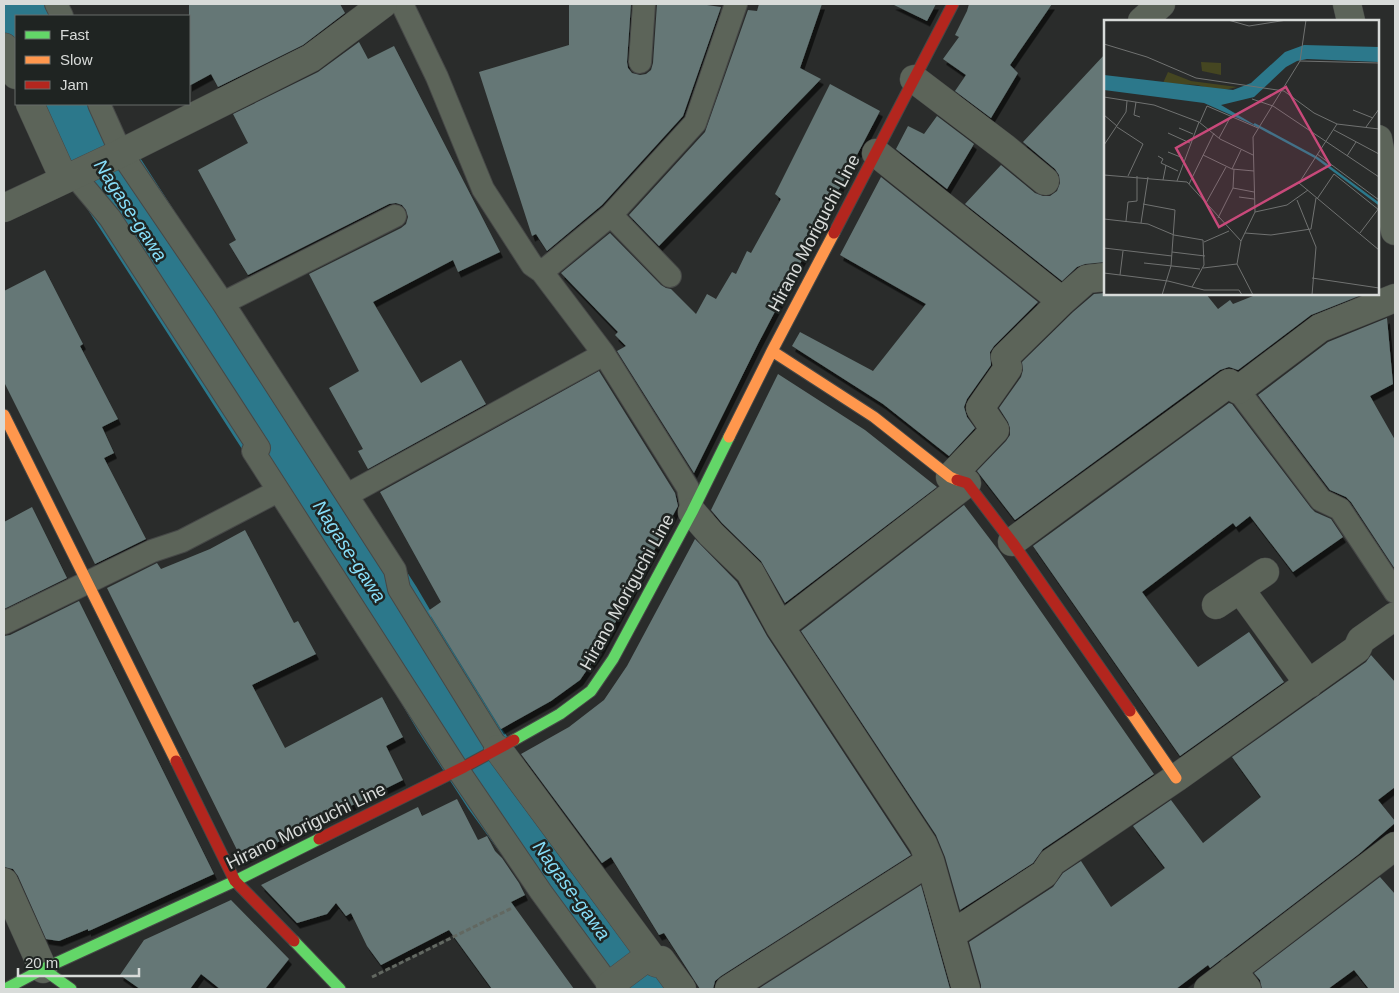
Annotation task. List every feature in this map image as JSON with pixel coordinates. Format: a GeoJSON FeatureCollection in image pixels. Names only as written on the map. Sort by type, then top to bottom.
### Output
{"type":"FeatureCollection","features":[{"type":"Feature","properties":{"kind":"main road","name":"Hirano Moriguchi Line"},"geometry":{"type":"LineString","coordinates":[[5,989],[43,968],[235,881],[461,768],[560,714],[591,691],[613,659],[692,512],[772,350],[953,4]]}},
{"type":"Feature","properties":{"kind":"main road"},"geometry":{"type":"LineString","coordinates":[[772,350],[874,418],[958,480],[1012,542],[1176,778]]}},
{"type":"Feature","properties":{"kind":"main road"},"geometry":{"type":"LineString","coordinates":[[4,415],[235,881],[340,989]]}},
{"type":"Feature","properties":{"kind":"main road"},"geometry":{"type":"LineString","coordinates":[[43,968],[71,989]]}},
{"type":"Feature","properties":{"kind":"street"},"geometry":{"type":"LineString","coordinates":[[4,208],[117,155],[311,58],[383,4]]}},
{"type":"Feature","properties":{"kind":"street"},"geometry":{"type":"LineString","coordinates":[[1143,20],[1161,4]]}},
{"type":"Feature","properties":{"kind":"street"},"geometry":{"type":"LineString","coordinates":[[1347,4],[1351,20]]}},
{"type":"Feature","properties":{"kind":"street"},"geometry":{"type":"LineString","coordinates":[[4,48],[15,73]]}},
{"type":"Feature","properties":{"kind":"street"},"geometry":{"type":"LineString","coordinates":[[914,78],[1045,181]]}},
{"type":"Feature","properties":{"kind":"street"},"geometry":{"type":"LineString","coordinates":[[31,105],[74,174]]}},
{"type":"Feature","properties":{"kind":"street"},"geometry":{"type":"LineString","coordinates":[[1379,144],[1395,230]]}},
{"type":"Feature","properties":{"kind":"street"},"geometry":{"type":"LineString","coordinates":[[876,153],[1062,301]]}},
{"type":"Feature","properties":{"kind":"street"},"geometry":{"type":"LineString","coordinates":[[780,627],[958,480],[994,430],[980,408],[1008,368],[1005,357],[1087,279],[1104,277]]}},
{"type":"Feature","properties":{"kind":"street"},"geometry":{"type":"LineString","coordinates":[[1012,542],[1229,383],[1238,390],[1320,328],[1395,298]]}},
{"type":"Feature","properties":{"kind":"street"},"geometry":{"type":"LineString","coordinates":[[692,512],[711,534],[750,572],[780,627],[923,844],[930,861],[966,989]]}},
{"type":"Feature","properties":{"kind":"street"},"geometry":{"type":"LineString","coordinates":[[1216,605],[1265,572]]}},
{"type":"Feature","properties":{"kind":"street"},"geometry":{"type":"LineString","coordinates":[[1240,589],[1309,684]]}},
{"type":"Feature","properties":{"kind":"street"},"geometry":{"type":"LineString","coordinates":[[951,935],[1044,874],[1052,862],[1176,778],[1357,650],[1361,640],[1395,616]]}},
{"type":"Feature","properties":{"kind":"street"},"geometry":{"type":"LineString","coordinates":[[494,751],[648,957],[656,963],[661,960],[682,989]]}},
{"type":"Feature","properties":{"kind":"street"},"geometry":{"type":"LineString","coordinates":[[1208,989],[1240,980],[1392,856]]}},
{"type":"Feature","properties":{"kind":"street"},"geometry":{"type":"LineString","coordinates":[[730,989],[930,861]]}},
{"type":"Feature","properties":{"kind":"street"},"geometry":{"type":"LineString","coordinates":[[4,882],[43,968]]}},
{"type":"Feature","properties":{"kind":"street"},"geometry":{"type":"LineString","coordinates":[[612,985],[648,957]]}},
{"type":"Feature","properties":{"kind":"lane"},"geometry":{"type":"LineString","coordinates":[[402,4],[436,77],[483,189],[532,265],[542,272],[604,354],[688,488],[692,512]]}},
{"type":"Feature","properties":{"kind":"lane"},"geometry":{"type":"LineString","coordinates":[[640,62],[644,4]]}},
{"type":"Feature","properties":{"kind":"lane"},"geometry":{"type":"LineString","coordinates":[[542,272],[612,215],[695,123],[736,4]]}},
{"type":"Feature","properties":{"kind":"lane"},"geometry":{"type":"LineString","coordinates":[[99,105],[117,155],[223,303],[395,570],[399,589],[494,751]]}},
{"type":"Feature","properties":{"kind":"lane"},"geometry":{"type":"LineString","coordinates":[[74,174],[110,218],[259,448],[253,451],[278,491],[541,892],[612,985]]}},
{"type":"Feature","properties":{"kind":"lane"},"geometry":{"type":"LineString","coordinates":[[612,215],[670,276]]}},
{"type":"Feature","properties":{"kind":"lane"},"geometry":{"type":"LineString","coordinates":[[223,303],[395,216]]}},
{"type":"Feature","properties":{"kind":"lane"},"geometry":{"type":"LineString","coordinates":[[347,495],[604,354]]}},
{"type":"Feature","properties":{"kind":"lane"},"geometry":{"type":"LineString","coordinates":[[1238,390],[1321,500],[1340,509],[1395,592]]}},
{"type":"Feature","properties":{"kind":"lane"},"geometry":{"type":"LineString","coordinates":[[4,623],[152,551],[182,541],[278,491]]}},
{"type":"Feature","properties":{"kind":"path"},"geometry":{"type":"LineString","coordinates":[[363,981],[541,892]]}},
{"type":"Feature","properties":{"kind":"water"},"geometry":{"type":"Polygon","coordinates":[[[479,741],[662,989],[627,989],[456,753],[479,741]]]}},
{"type":"Feature","properties":{"kind":"building"},"geometry":{"type":"Polygon","coordinates":[[[189,4],[340,4],[345,13],[303,45],[218,87],[211,74],[190,85],[189,4]]]}},
{"type":"Feature","properties":{"kind":"building"},"geometry":{"type":"Polygon","coordinates":[[[569,4],[631,4],[627,62],[628,68],[632,73],[640,75],[646,74],[651,70],[653,63],[657,4],[700,4],[721,7],[683,116],[602,205],[547,251],[536,234],[532,236],[479,72],[569,45],[569,4]]]}},
{"type":"Feature","properties":{"kind":"building"},"geometry":{"type":"Polygon","coordinates":[[[759,4],[822,4],[800,68],[821,79],[659,246],[629,215],[705,132],[748,10],[757,11],[759,4]]]}},
{"type":"Feature","properties":{"kind":"building"},"geometry":{"type":"Polygon","coordinates":[[[892,4],[936,4],[927,21],[892,4]]]}},
{"type":"Feature","properties":{"kind":"building"},"geometry":{"type":"Polygon","coordinates":[[[969,4],[1052,4],[1010,65],[1018,73],[991,118],[955,91],[966,75],[943,59],[959,37],[955,35],[969,4]]]}},
{"type":"Feature","properties":{"kind":"building"},"geometry":{"type":"Polygon","coordinates":[[[359,42],[368,59],[394,46],[500,252],[458,272],[453,260],[373,302],[421,383],[461,360],[486,404],[368,469],[358,451],[363,449],[329,388],[359,371],[309,274],[401,228],[406,224],[408,217],[406,210],[402,205],[396,203],[389,204],[248,275],[229,244],[236,240],[198,170],[248,143],[233,114],[318,72],[359,42]]]}},
{"type":"Feature","properties":{"kind":"building"},"geometry":{"type":"Polygon","coordinates":[[[1104,55],[1104,262],[1085,264],[1077,267],[1062,281],[965,204],[1001,165],[1035,193],[1050,196],[1057,191],[1060,183],[1059,175],[1055,169],[1023,142],[1104,55]]]}},
{"type":"Feature","properties":{"kind":"building"},"geometry":{"type":"Polygon","coordinates":[[[830,84],[880,111],[758,344],[694,473],[617,351],[626,346],[615,335],[618,332],[561,273],[610,233],[661,285],[671,289],[696,314],[707,294],[716,299],[732,272],[736,274],[747,251],[751,253],[781,199],[775,194],[830,84]]]}},
{"type":"Feature","properties":{"kind":"building"},"geometry":{"type":"Polygon","coordinates":[[[937,116],[974,144],[947,189],[896,149],[908,126],[924,134],[937,116]]]}},
{"type":"Feature","properties":{"kind":"building"},"geometry":{"type":"Polygon","coordinates":[[[881,177],[1038,302],[990,352],[991,365],[967,399],[964,407],[967,417],[975,428],[949,456],[883,404],[792,346],[800,332],[873,371],[926,304],[840,255],[881,177]]]}},
{"type":"Feature","properties":{"kind":"building"},"geometry":{"type":"Polygon","coordinates":[[[45,270],[83,344],[80,346],[118,419],[102,427],[114,453],[104,458],[146,539],[95,564],[4,382],[4,291],[45,270]]]}},
{"type":"Feature","properties":{"kind":"building"},"geometry":{"type":"Polygon","coordinates":[[[1094,294],[1207,295],[1218,309],[1230,300],[1233,304],[1256,295],[1361,295],[1311,315],[1238,370],[1229,367],[1220,370],[1015,520],[977,471],[1010,435],[1008,422],[999,408],[1021,377],[1023,370],[1022,362],[1094,294]]]}},
{"type":"Feature","properties":{"kind":"building"},"geometry":{"type":"Polygon","coordinates":[[[1387,318],[1393,384],[1370,396],[1395,440],[1395,569],[1351,502],[1346,497],[1330,490],[1258,395],[1328,342],[1387,318]]]}},
{"type":"Feature","properties":{"kind":"building"},"geometry":{"type":"Polygon","coordinates":[[[599,371],[675,493],[678,506],[600,651],[580,680],[551,701],[501,729],[428,611],[441,602],[380,492],[599,371]]]}},
{"type":"Feature","properties":{"kind":"building"},"geometry":{"type":"Polygon","coordinates":[[[778,374],[865,430],[937,487],[785,603],[761,561],[711,510],[778,374]]]}},
{"type":"Feature","properties":{"kind":"building"},"geometry":{"type":"Polygon","coordinates":[[[1229,403],[1232,404],[1311,508],[1315,512],[1331,519],[1343,537],[1293,572],[1250,516],[1236,527],[1233,523],[1142,592],[1198,667],[1249,632],[1284,682],[1180,756],[1033,546],[1229,403]]]}},
{"type":"Feature","properties":{"kind":"building"},"geometry":{"type":"Polygon","coordinates":[[[964,505],[999,551],[1154,774],[1043,849],[1033,863],[960,910],[945,857],[936,835],[801,631],[964,505]]]}},
{"type":"Feature","properties":{"kind":"building"},"geometry":{"type":"Polygon","coordinates":[[[32,507],[67,578],[4,609],[4,522],[32,507]]]}},
{"type":"Feature","properties":{"kind":"building"},"geometry":{"type":"Polygon","coordinates":[[[245,530],[294,623],[298,621],[316,654],[252,685],[285,748],[382,697],[403,737],[386,746],[403,780],[242,860],[107,588],[157,563],[161,569],[210,549],[245,530]]]}},
{"type":"Feature","properties":{"kind":"building"},"geometry":{"type":"Polygon","coordinates":[[[695,539],[737,582],[767,636],[911,855],[721,976],[715,981],[713,989],[700,989],[664,933],[659,935],[611,857],[602,863],[521,754],[569,727],[604,700],[627,666],[695,539]]]}},
{"type":"Feature","properties":{"kind":"building"},"geometry":{"type":"Polygon","coordinates":[[[79,601],[214,874],[91,930],[88,931],[88,929],[59,941],[46,939],[18,876],[13,869],[4,867],[4,636],[10,635],[79,601]]]}},
{"type":"Feature","properties":{"kind":"building"},"geometry":{"type":"Polygon","coordinates":[[[1371,655],[1395,682],[1395,787],[1378,800],[1395,823],[1359,854],[1210,968],[1208,965],[1176,989],[981,989],[969,942],[1053,887],[1063,873],[1081,861],[1111,907],[1165,868],[1133,826],[1171,800],[1203,843],[1261,797],[1232,757],[1366,662],[1371,655]]]}},
{"type":"Feature","properties":{"kind":"building"},"geometry":{"type":"Polygon","coordinates":[[[457,799],[478,840],[487,836],[495,851],[519,883],[525,895],[511,902],[574,989],[492,989],[449,930],[381,965],[367,946],[351,913],[346,916],[336,903],[327,914],[297,923],[261,885],[418,807],[422,816],[457,799]]]}},
{"type":"Feature","properties":{"kind":"building"},"geometry":{"type":"Polygon","coordinates":[[[1380,877],[1395,894],[1395,989],[1369,989],[1354,970],[1328,989],[1262,989],[1260,980],[1254,973],[1380,877]]]}},
{"type":"Feature","properties":{"kind":"building"},"geometry":{"type":"Polygon","coordinates":[[[921,885],[950,989],[758,989],[921,885]]]}},
{"type":"Feature","properties":{"kind":"building"},"geometry":{"type":"Polygon","coordinates":[[[231,900],[289,959],[265,989],[220,989],[201,974],[190,989],[140,989],[120,975],[144,940],[231,900]]]}},
{"type":"Feature","properties":{"kind":"waterway","name":"Nagase-gawa"},"geometry":{"type":"LineString","coordinates":[[25,4],[30,15]]}},
{"type":"Feature","properties":{"kind":"waterway","name":"Nagase-gawa"},"geometry":{"type":"LineString","coordinates":[[70,105],[89,145],[386,606],[449,713],[497,787],[644,989]]}},
{"type":"Feature","properties":{"kind":"traffic: fast"},"geometry":{"type":"LineString","coordinates":[[514,740],[560,714],[591,691],[613,659],[692,512],[729,437]]}},
{"type":"Feature","properties":{"kind":"traffic: fast"},"geometry":{"type":"LineString","coordinates":[[5,989],[43,969],[235,881],[319,839]]}},
{"type":"Feature","properties":{"kind":"traffic: fast"},"geometry":{"type":"LineString","coordinates":[[294,941],[340,989]]}},
{"type":"Feature","properties":{"kind":"traffic: fast"},"geometry":{"type":"LineString","coordinates":[[43,969],[71,989]]}},
{"type":"Feature","properties":{"kind":"traffic: slow"},"geometry":{"type":"LineString","coordinates":[[729,437],[834,233]]}},
{"type":"Feature","properties":{"kind":"traffic: slow"},"geometry":{"type":"LineString","coordinates":[[772,351],[874,417],[950,477],[957,480]]}},
{"type":"Feature","properties":{"kind":"traffic: slow"},"geometry":{"type":"LineString","coordinates":[[4,415],[176,761]]}},
{"type":"Feature","properties":{"kind":"traffic: slow"},"geometry":{"type":"LineString","coordinates":[[1130,711],[1176,778]]}},
{"type":"Feature","properties":{"kind":"traffic: jam"},"geometry":{"type":"LineString","coordinates":[[834,233],[953,4]]}},
{"type":"Feature","properties":{"kind":"traffic: jam"},"geometry":{"type":"LineString","coordinates":[[957,480],[967,483],[1012,542],[1130,711]]}},
{"type":"Feature","properties":{"kind":"traffic: jam"},"geometry":{"type":"LineString","coordinates":[[319,839],[514,740]]}},
{"type":"Feature","properties":{"kind":"traffic: jam"},"geometry":{"type":"LineString","coordinates":[[176,761],[235,881],[294,941]]}}]}
